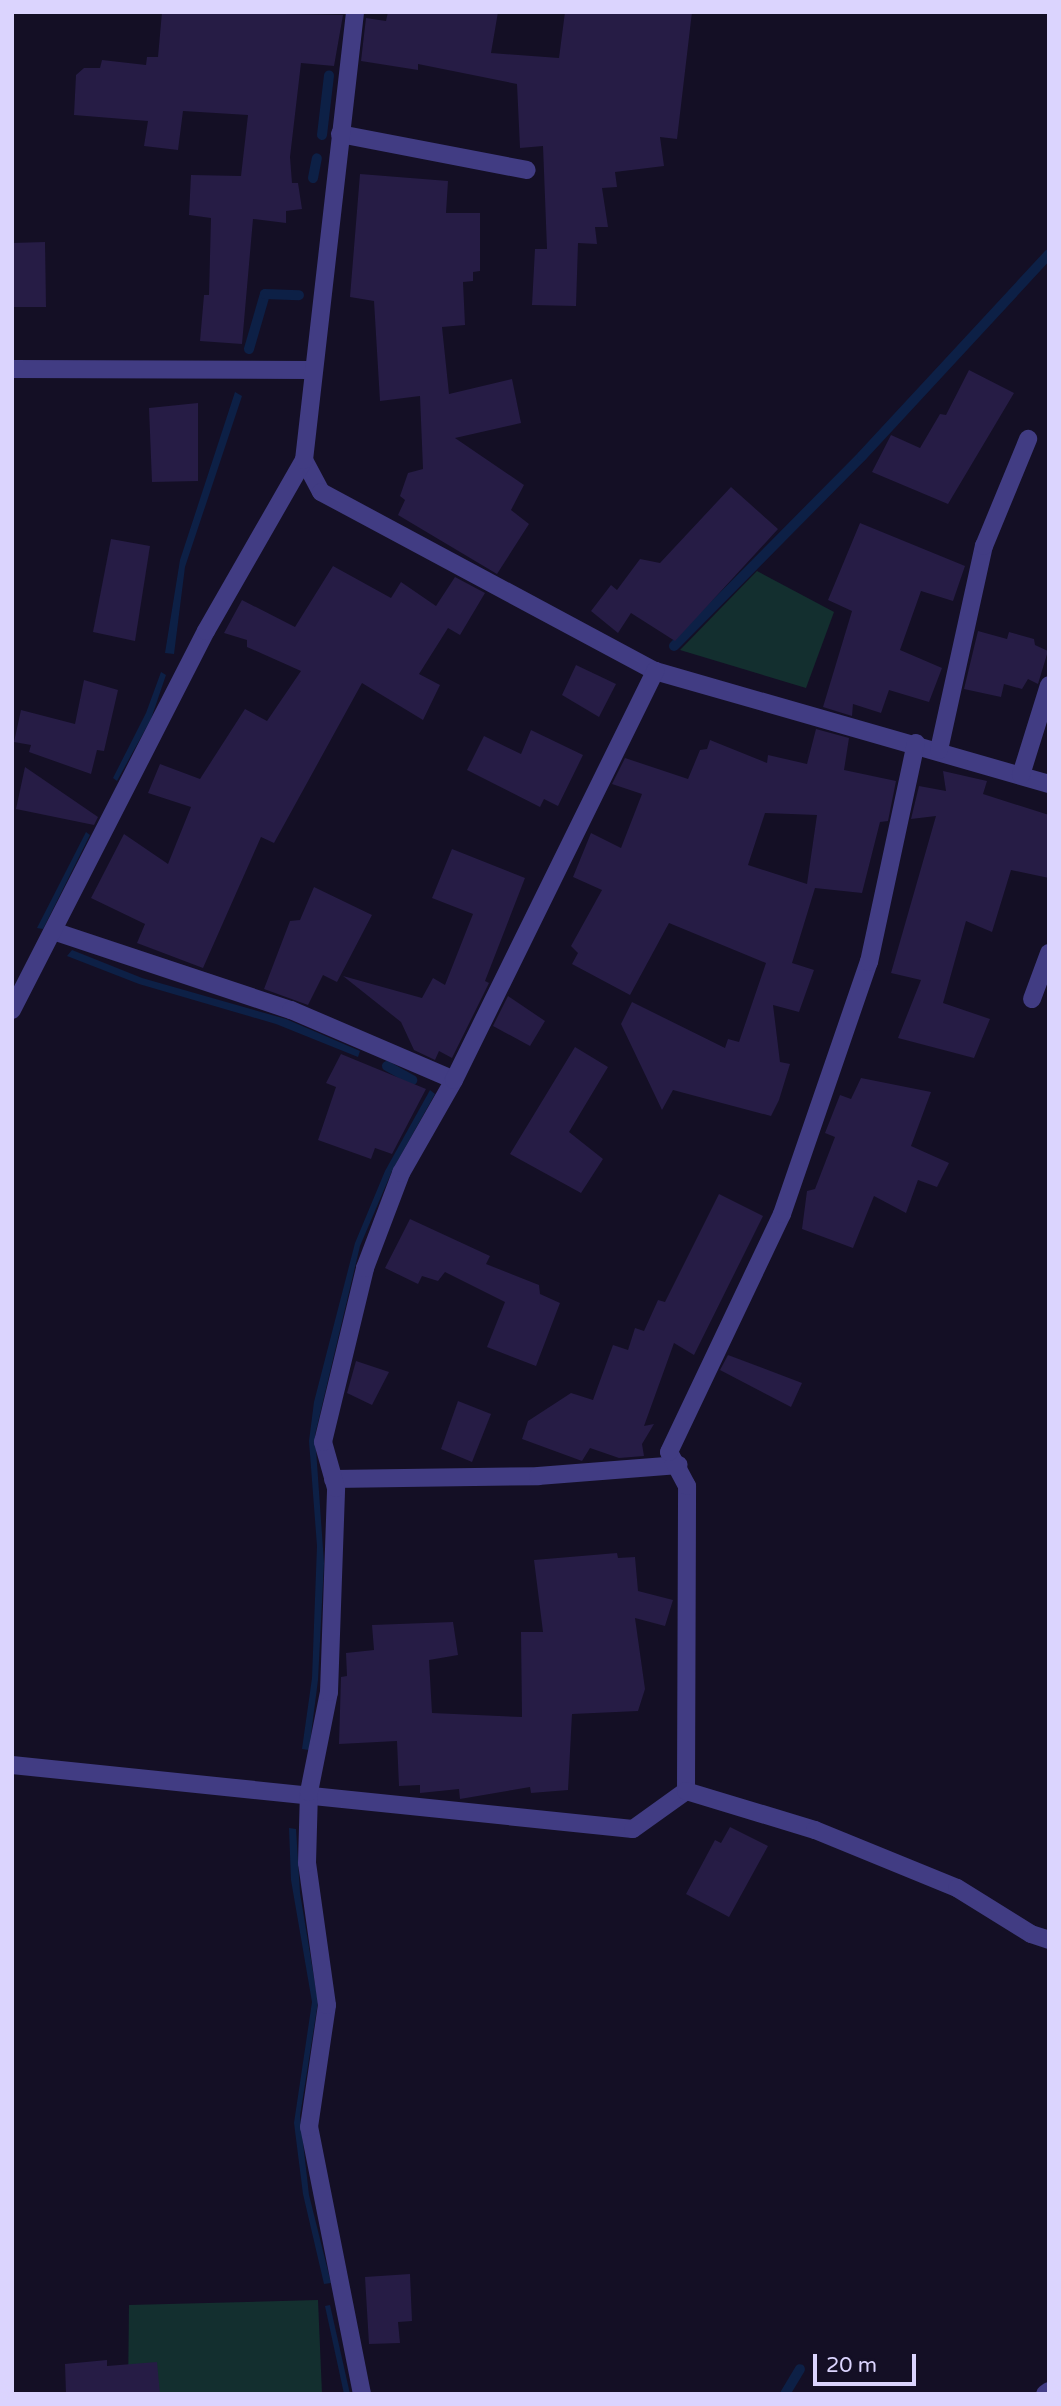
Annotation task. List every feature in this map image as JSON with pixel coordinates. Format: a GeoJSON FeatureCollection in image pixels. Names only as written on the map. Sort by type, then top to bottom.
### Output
{"type":"FeatureCollection","features":[{"type":"Feature","properties":{"kind":"street"},"geometry":{"type":"LineString","coordinates":[[12,1010],[56,932],[206,631],[304,460],[311,370],[355,12]]}},
{"type":"Feature","properties":{"kind":"street"},"geometry":{"type":"LineString","coordinates":[[340,134],[527,170]]}},
{"type":"Feature","properties":{"kind":"street"},"geometry":{"type":"LineString","coordinates":[[12,369],[311,370]]}},
{"type":"Feature","properties":{"kind":"street"},"geometry":{"type":"LineString","coordinates":[[939,750],[984,546],[1028,439]]}},
{"type":"Feature","properties":{"kind":"street"},"geometry":{"type":"LineString","coordinates":[[304,460],[321,492],[655,671],[916,743],[1049,784]]}},
{"type":"Feature","properties":{"kind":"street"},"geometry":{"type":"LineString","coordinates":[[362,2394],[309,2127],[327,2005],[307,1863],[309,1792],[329,1692],[333,1479],[323,1442],[365,1268],[401,1173],[454,1080],[655,671]]}},
{"type":"Feature","properties":{"kind":"street"},"geometry":{"type":"LineString","coordinates":[[1021,775],[1049,685]]}},
{"type":"Feature","properties":{"kind":"street"},"geometry":{"type":"LineString","coordinates":[[685,1791],[687,1486],[679,1465],[669,1451],[782,1214],[869,962],[916,743]]}},
{"type":"Feature","properties":{"kind":"street"},"geometry":{"type":"LineString","coordinates":[[56,932],[291,1010],[454,1080]]}},
{"type":"Feature","properties":{"kind":"street"},"geometry":{"type":"LineString","coordinates":[[1031,999],[1049,953]]}},
{"type":"Feature","properties":{"kind":"street"},"geometry":{"type":"LineString","coordinates":[[333,1479],[537,1476],[679,1465]]}},
{"type":"Feature","properties":{"kind":"street"},"geometry":{"type":"LineString","coordinates":[[12,1765],[309,1792],[633,1829],[685,1791]]}},
{"type":"Feature","properties":{"kind":"street"},"geometry":{"type":"LineString","coordinates":[[685,1791],[815,1830],[944,1883],[1031,1934],[1049,1940]]}},
{"type":"Feature","properties":{"kind":"green space"},"geometry":{"type":"Polygon","coordinates":[[[757,571],[834,612],[806,688],[680,650],[757,571]]]}},
{"type":"Feature","properties":{"kind":"green space"},"geometry":{"type":"Polygon","coordinates":[[[318,2300],[322,2394],[128,2394],[129,2305],[318,2300]]]}},
{"type":"Feature","properties":{"kind":"water"},"geometry":{"type":"Polygon","coordinates":[[[235,392],[242,396],[185,567],[174,654],[165,653],[180,560],[235,392]]]}},
{"type":"Feature","properties":{"kind":"water"},"geometry":{"type":"Polygon","coordinates":[[[161,672],[166,675],[151,719],[117,781],[113,778],[146,713],[161,672]]]}},
{"type":"Feature","properties":{"kind":"water"},"geometry":{"type":"Polygon","coordinates":[[[86,832],[90,835],[43,929],[37,928],[86,832]]]}},
{"type":"Feature","properties":{"kind":"water"},"geometry":{"type":"Polygon","coordinates":[[[72,950],[142,978],[286,1019],[360,1051],[358,1057],[276,1024],[139,984],[67,956],[72,950]]]}},
{"type":"Feature","properties":{"kind":"water"},"geometry":{"type":"Polygon","coordinates":[[[430,1090],[435,1094],[392,1171],[360,1246],[315,1435],[324,1563],[318,1680],[309,1750],[302,1749],[312,1678],[317,1546],[309,1441],[314,1402],[355,1243],[385,1171],[430,1090]]]}},
{"type":"Feature","properties":{"kind":"water"},"geometry":{"type":"Polygon","coordinates":[[[289,1828],[296,1829],[300,1893],[318,2002],[300,2116],[309,2195],[331,2283],[324,2284],[303,2194],[294,2123],[312,2002],[291,1880],[289,1828]]]}},
{"type":"Feature","properties":{"kind":"water"},"geometry":{"type":"Polygon","coordinates":[[[330,2305],[350,2394],[344,2394],[325,2306],[330,2305]]]}},
{"type":"Feature","properties":{"kind":"building"},"geometry":{"type":"Polygon","coordinates":[[[162,12],[343,15],[334,66],[301,63],[290,157],[292,183],[298,183],[302,209],[286,211],[286,223],[253,219],[242,344],[200,341],[204,295],[209,295],[211,218],[189,215],[191,175],[241,176],[248,115],[183,111],[178,150],[144,146],[148,121],[74,115],[76,75],[84,68],[100,68],[102,60],[146,65],[147,57],[158,57],[162,12]]]}},
{"type":"Feature","properties":{"kind":"building"},"geometry":{"type":"Polygon","coordinates":[[[388,12],[498,12],[491,53],[559,58],[565,12],[692,12],[677,139],[660,137],[664,166],[615,172],[617,187],[602,188],[608,227],[595,227],[597,244],[578,243],[576,306],[532,305],[535,249],[547,249],[543,146],[520,148],[517,84],[418,64],[418,70],[361,61],[366,18],[386,21],[388,12]]]}},
{"type":"Feature","properties":{"kind":"building"},"geometry":{"type":"Polygon","coordinates":[[[360,174],[448,181],[446,213],[480,213],[480,271],[473,272],[473,281],[463,282],[465,325],[442,327],[449,394],[512,379],[521,423],[455,438],[524,485],[511,510],[529,524],[497,574],[398,515],[405,500],[400,496],[408,473],[423,469],[420,396],[380,401],[374,301],[350,297],[360,174]]]}},
{"type":"Feature","properties":{"kind":"building"},"geometry":{"type":"Polygon","coordinates":[[[45,242],[46,307],[12,307],[12,243],[45,242]]]}},
{"type":"Feature","properties":{"kind":"building"},"geometry":{"type":"Polygon","coordinates":[[[969,370],[1014,393],[948,504],[872,472],[891,435],[920,448],[940,414],[946,415],[969,370]]]}},
{"type":"Feature","properties":{"kind":"building"},"geometry":{"type":"Polygon","coordinates":[[[198,403],[198,481],[152,482],[149,408],[198,403]]]}},
{"type":"Feature","properties":{"kind":"building"},"geometry":{"type":"Polygon","coordinates":[[[731,487],[778,529],[675,641],[631,613],[618,633],[591,611],[611,585],[617,590],[640,559],[660,563],[731,487]]]}},
{"type":"Feature","properties":{"kind":"building"},"geometry":{"type":"Polygon","coordinates":[[[860,523],[965,566],[953,601],[921,591],[900,650],[942,668],[929,702],[889,690],[881,713],[853,704],[852,716],[823,707],[852,611],[828,600],[860,523]]]}},
{"type":"Feature","properties":{"kind":"building"},"geometry":{"type":"Polygon","coordinates":[[[111,539],[150,546],[135,641],[93,632],[111,539]]]}},
{"type":"Feature","properties":{"kind":"building"},"geometry":{"type":"Polygon","coordinates":[[[333,566],[391,598],[401,582],[436,606],[455,577],[485,593],[460,635],[448,628],[419,674],[440,685],[423,720],[362,683],[274,843],[261,837],[203,968],[137,943],[145,924],[91,898],[124,834],[168,864],[191,807],[148,793],[160,764],[200,779],[245,709],[267,721],[301,671],[247,647],[247,640],[224,633],[242,600],[295,627],[333,566]]]}},
{"type":"Feature","properties":{"kind":"building"},"geometry":{"type":"Polygon","coordinates":[[[978,631],[1007,639],[1009,632],[1034,639],[1035,645],[1048,651],[1038,684],[1028,679],[1022,689],[1004,684],[1001,697],[964,689],[978,631]]]}},
{"type":"Feature","properties":{"kind":"building"},"geometry":{"type":"Polygon","coordinates":[[[576,665],[616,684],[599,717],[562,695],[576,665]]]}},
{"type":"Feature","properties":{"kind":"building"},"geometry":{"type":"Polygon","coordinates":[[[84,680],[118,690],[104,751],[97,750],[91,774],[29,752],[31,745],[14,742],[21,710],[75,724],[84,680]]]}},
{"type":"Feature","properties":{"kind":"building"},"geometry":{"type":"Polygon","coordinates":[[[816,729],[849,738],[844,770],[896,781],[888,821],[880,822],[862,893],[815,888],[792,963],[814,970],[799,1012],[773,1005],[780,1062],[790,1064],[779,1100],[771,1116],[673,1090],[662,1110],[621,1024],[632,1002],[725,1048],[728,1039],[739,1042],[766,963],[669,923],[630,995],[572,964],[578,953],[571,946],[602,890],[573,877],[591,833],[621,848],[642,794],[612,784],[625,758],[688,779],[700,750],[707,749],[710,740],[767,763],[768,755],[807,764],[816,729]],[[765,813],[748,865],[807,884],[817,815],[765,813]]]}},
{"type":"Feature","properties":{"kind":"building"},"geometry":{"type":"Polygon","coordinates":[[[531,730],[583,755],[558,806],[544,799],[540,807],[467,770],[484,736],[521,754],[531,730]]]}},
{"type":"Feature","properties":{"kind":"building"},"geometry":{"type":"Polygon","coordinates":[[[25,767],[98,817],[94,825],[16,809],[25,767]]]}},
{"type":"Feature","properties":{"kind":"building"},"geometry":{"type":"Polygon","coordinates":[[[943,771],[987,781],[983,794],[1049,815],[1049,878],[1011,870],[992,932],[966,921],[943,1003],[990,1019],[974,1058],[898,1038],[921,980],[891,973],[936,816],[911,819],[919,786],[946,791],[943,771]]]}},
{"type":"Feature","properties":{"kind":"building"},"geometry":{"type":"Polygon","coordinates":[[[452,849],[525,878],[485,981],[489,983],[452,1058],[439,1051],[435,1060],[414,1050],[401,1022],[343,976],[422,998],[433,978],[445,985],[473,914],[432,898],[452,849]]]}},
{"type":"Feature","properties":{"kind":"building"},"geometry":{"type":"Polygon","coordinates":[[[314,887],[372,915],[337,982],[323,975],[308,1005],[264,989],[290,921],[300,920],[314,887]]]}},
{"type":"Feature","properties":{"kind":"building"},"geometry":{"type":"Polygon","coordinates":[[[508,996],[545,1021],[530,1046],[493,1026],[508,996]]]}},
{"type":"Feature","properties":{"kind":"building"},"geometry":{"type":"Polygon","coordinates":[[[575,1047],[608,1067],[569,1132],[603,1159],[581,1193],[510,1154],[575,1047]]]}},
{"type":"Feature","properties":{"kind":"building"},"geometry":{"type":"Polygon","coordinates":[[[341,1054],[426,1089],[392,1154],[375,1148],[371,1159],[318,1140],[336,1087],[326,1083],[341,1054]]]}},
{"type":"Feature","properties":{"kind":"building"},"geometry":{"type":"Polygon","coordinates":[[[861,1078],[931,1092],[911,1146],[949,1163],[937,1187],[918,1180],[906,1213],[874,1196],[853,1248],[802,1229],[807,1191],[815,1189],[835,1137],[825,1133],[840,1095],[851,1099],[861,1078]]]}},
{"type":"Feature","properties":{"kind":"building"},"geometry":{"type":"Polygon","coordinates":[[[719,1194],[763,1216],[694,1355],[674,1343],[644,1426],[654,1424],[642,1444],[644,1456],[619,1458],[590,1448],[582,1461],[522,1439],[528,1421],[571,1393],[593,1400],[613,1345],[628,1350],[635,1328],[644,1331],[658,1300],[665,1302],[719,1194]]]}},
{"type":"Feature","properties":{"kind":"building"},"geometry":{"type":"Polygon","coordinates":[[[410,1219],[490,1256],[486,1264],[539,1285],[540,1294],[560,1303],[536,1366],[487,1347],[505,1302],[445,1272],[438,1281],[422,1276],[418,1284],[385,1268],[410,1219]]]}},
{"type":"Feature","properties":{"kind":"building"},"geometry":{"type":"Polygon","coordinates":[[[728,1355],[802,1383],[791,1407],[720,1370],[728,1355]]]}},
{"type":"Feature","properties":{"kind":"building"},"geometry":{"type":"Polygon","coordinates":[[[356,1361],[389,1372],[372,1405],[347,1393],[356,1361]]]}},
{"type":"Feature","properties":{"kind":"building"},"geometry":{"type":"Polygon","coordinates":[[[458,1401],[491,1414],[472,1462],[441,1449],[458,1401]]]}},
{"type":"Feature","properties":{"kind":"building"},"geometry":{"type":"Polygon","coordinates":[[[617,1553],[618,1558],[635,1557],[638,1591],[673,1600],[665,1626],[635,1618],[645,1689],[638,1711],[572,1714],[568,1790],[531,1793],[530,1787],[460,1799],[459,1789],[420,1793],[420,1785],[399,1786],[397,1741],[339,1744],[341,1677],[347,1676],[346,1653],[374,1650],[372,1625],[453,1622],[458,1655],[429,1660],[432,1713],[522,1717],[521,1632],[543,1632],[534,1560],[617,1553]]]}},
{"type":"Feature","properties":{"kind":"building"},"geometry":{"type":"Polygon","coordinates":[[[730,1827],[768,1846],[729,1917],[686,1894],[715,1840],[721,1843],[730,1827]]]}},
{"type":"Feature","properties":{"kind":"building"},"geometry":{"type":"Polygon","coordinates":[[[410,2274],[412,2321],[398,2322],[400,2343],[369,2344],[365,2277],[410,2274]]]}},
{"type":"Feature","properties":{"kind":"building"},"geometry":{"type":"Polygon","coordinates":[[[107,2360],[107,2366],[157,2362],[160,2394],[66,2394],[65,2364],[107,2360]]]}},
{"type":"Feature","properties":{"kind":"waterway"},"geometry":{"type":"LineString","coordinates":[[322,135],[329,75]]}},
{"type":"Feature","properties":{"kind":"waterway"},"geometry":{"type":"LineString","coordinates":[[313,178],[317,158]]}},
{"type":"Feature","properties":{"kind":"waterway"},"geometry":{"type":"LineString","coordinates":[[674,646],[862,456],[1049,254]]}},
{"type":"Feature","properties":{"kind":"waterway"},"geometry":{"type":"LineString","coordinates":[[249,349],[265,294],[299,295]]}},
{"type":"Feature","properties":{"kind":"waterway"},"geometry":{"type":"LineString","coordinates":[[387,1066],[412,1080]]}},
{"type":"Feature","properties":{"kind":"waterway"},"geometry":{"type":"LineString","coordinates":[[785,2394],[800,2369]]}}]}
